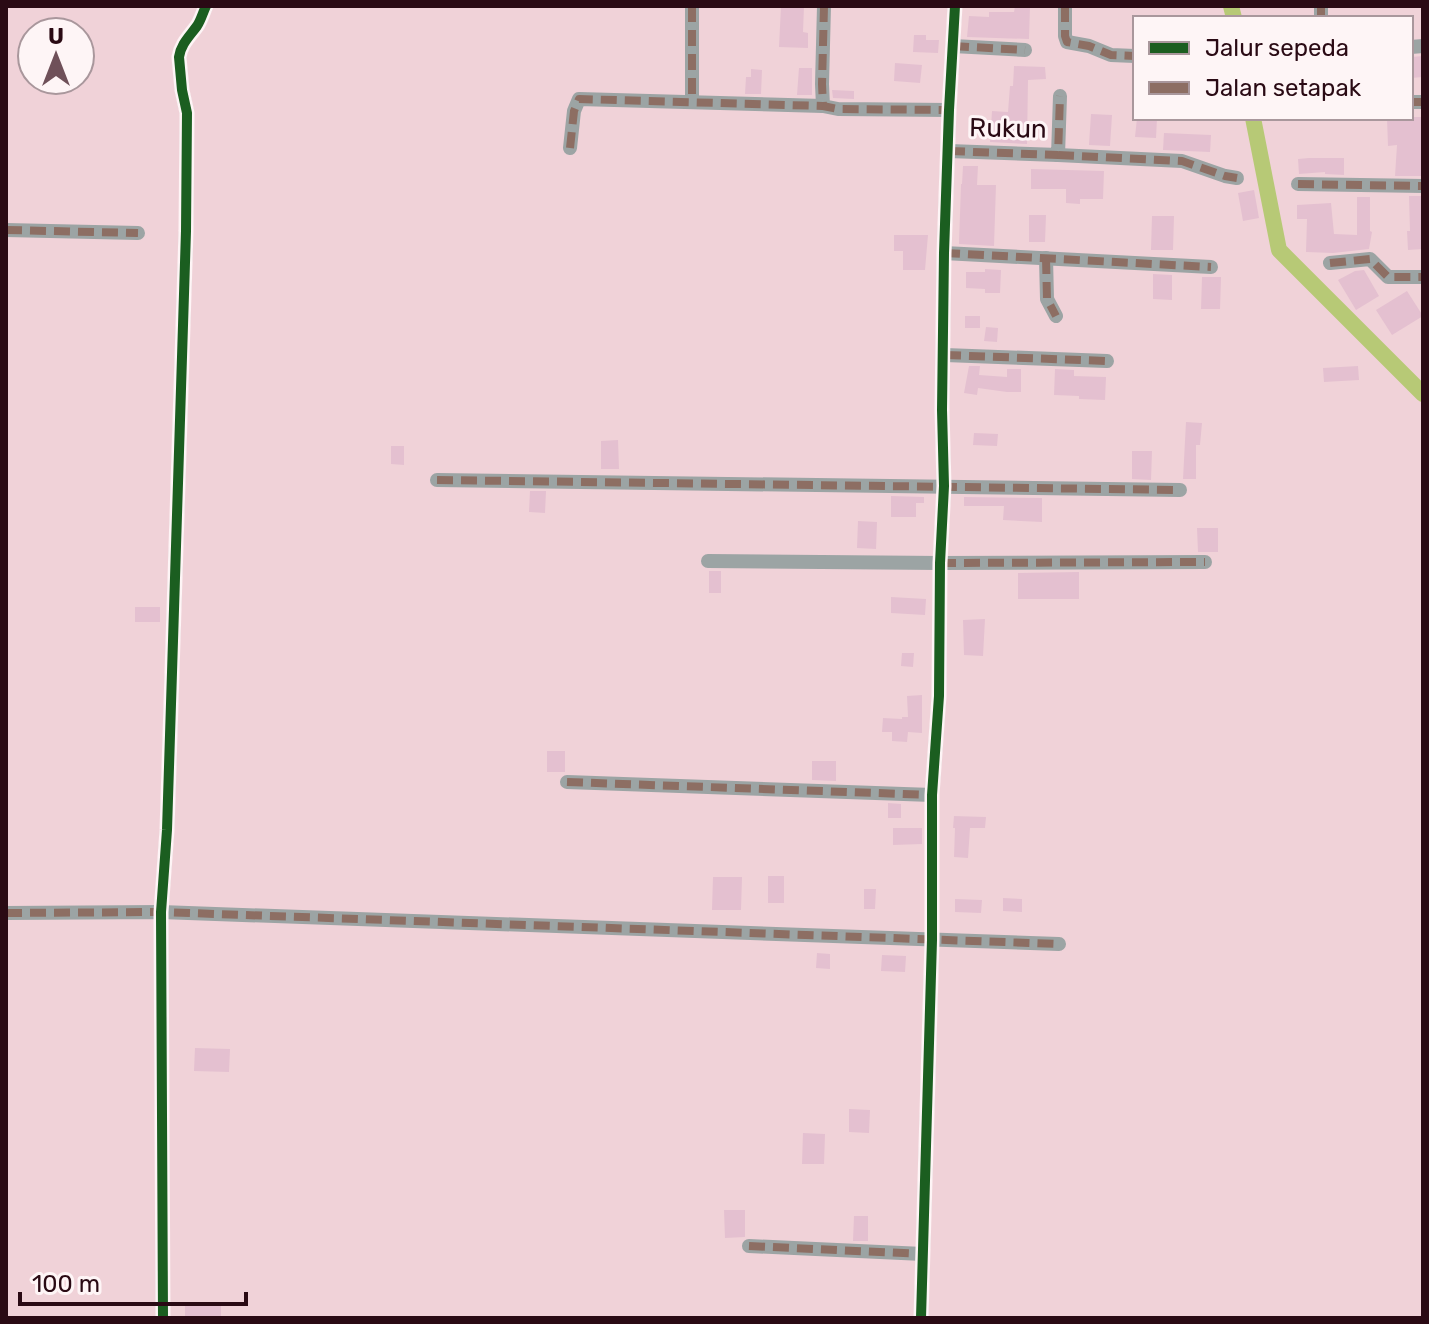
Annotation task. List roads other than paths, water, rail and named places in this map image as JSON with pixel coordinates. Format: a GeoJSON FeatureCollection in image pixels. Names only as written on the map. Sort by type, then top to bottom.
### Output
{"type":"FeatureCollection","features":[{"type":"Feature","properties":{"kind":"street"},"geometry":{"type":"LineString","coordinates":[[163,1318],[161,912],[168,815],[186,231],[187,113],[180,52],[206,6]]}},
{"type":"Feature","properties":{"kind":"street"},"geometry":{"type":"LineString","coordinates":[[692,6],[692,102]]}},
{"type":"Feature","properties":{"kind":"street"},"geometry":{"type":"LineString","coordinates":[[823,106],[824,6]]}},
{"type":"Feature","properties":{"kind":"street"},"geometry":{"type":"LineString","coordinates":[[921,1318],[932,940],[932,795],[939,696],[944,486],[944,253],[955,6]]}},
{"type":"Feature","properties":{"kind":"street"},"geometry":{"type":"LineString","coordinates":[[1065,6],[1067,42],[1111,55],[1133,56]]}},
{"type":"Feature","properties":{"kind":"street"},"geometry":{"type":"LineString","coordinates":[[953,46],[1025,50]]}},
{"type":"Feature","properties":{"kind":"street","name":"Rukun"},"geometry":{"type":"LineString","coordinates":[[949,151],[1058,155],[1060,96]]}},
{"type":"Feature","properties":{"kind":"street"},"geometry":{"type":"LineString","coordinates":[[570,148],[574,111],[579,99],[949,110]]}},
{"type":"Feature","properties":{"kind":"street"},"geometry":{"type":"LineString","coordinates":[[1058,155],[1182,161],[1237,178]]}},
{"type":"Feature","properties":{"kind":"street"},"geometry":{"type":"LineString","coordinates":[[1298,184],[1423,186]]}},
{"type":"Feature","properties":{"kind":"street"},"geometry":{"type":"LineString","coordinates":[[6,230],[138,233]]}},
{"type":"Feature","properties":{"kind":"street"},"geometry":{"type":"LineString","coordinates":[[944,253],[1211,267]]}},
{"type":"Feature","properties":{"kind":"street"},"geometry":{"type":"LineString","coordinates":[[1046,258],[1047,299],[1056,316]]}},
{"type":"Feature","properties":{"kind":"street"},"geometry":{"type":"LineString","coordinates":[[1330,263],[1370,259],[1388,277],[1423,277]]}},
{"type":"Feature","properties":{"kind":"street"},"geometry":{"type":"LineString","coordinates":[[945,355],[1107,361]]}},
{"type":"Feature","properties":{"kind":"street"},"geometry":{"type":"LineString","coordinates":[[437,480],[1180,490]]}},
{"type":"Feature","properties":{"kind":"street"},"geometry":{"type":"LineString","coordinates":[[708,561],[1205,562]]}},
{"type":"Feature","properties":{"kind":"street"},"geometry":{"type":"LineString","coordinates":[[567,782],[932,795]]}},
{"type":"Feature","properties":{"kind":"street"},"geometry":{"type":"LineString","coordinates":[[6,913],[161,912],[1059,944]]}},
{"type":"Feature","properties":{"kind":"street"},"geometry":{"type":"LineString","coordinates":[[749,1246],[923,1254]]}},
{"type":"Feature","properties":{"kind":"waterway"},"geometry":{"type":"LineString","coordinates":[[1231,6],[1234,16]]}},
{"type":"Feature","properties":{"kind":"waterway"},"geometry":{"type":"LineString","coordinates":[[1253,120],[1279,250],[1423,394]]}}]}
